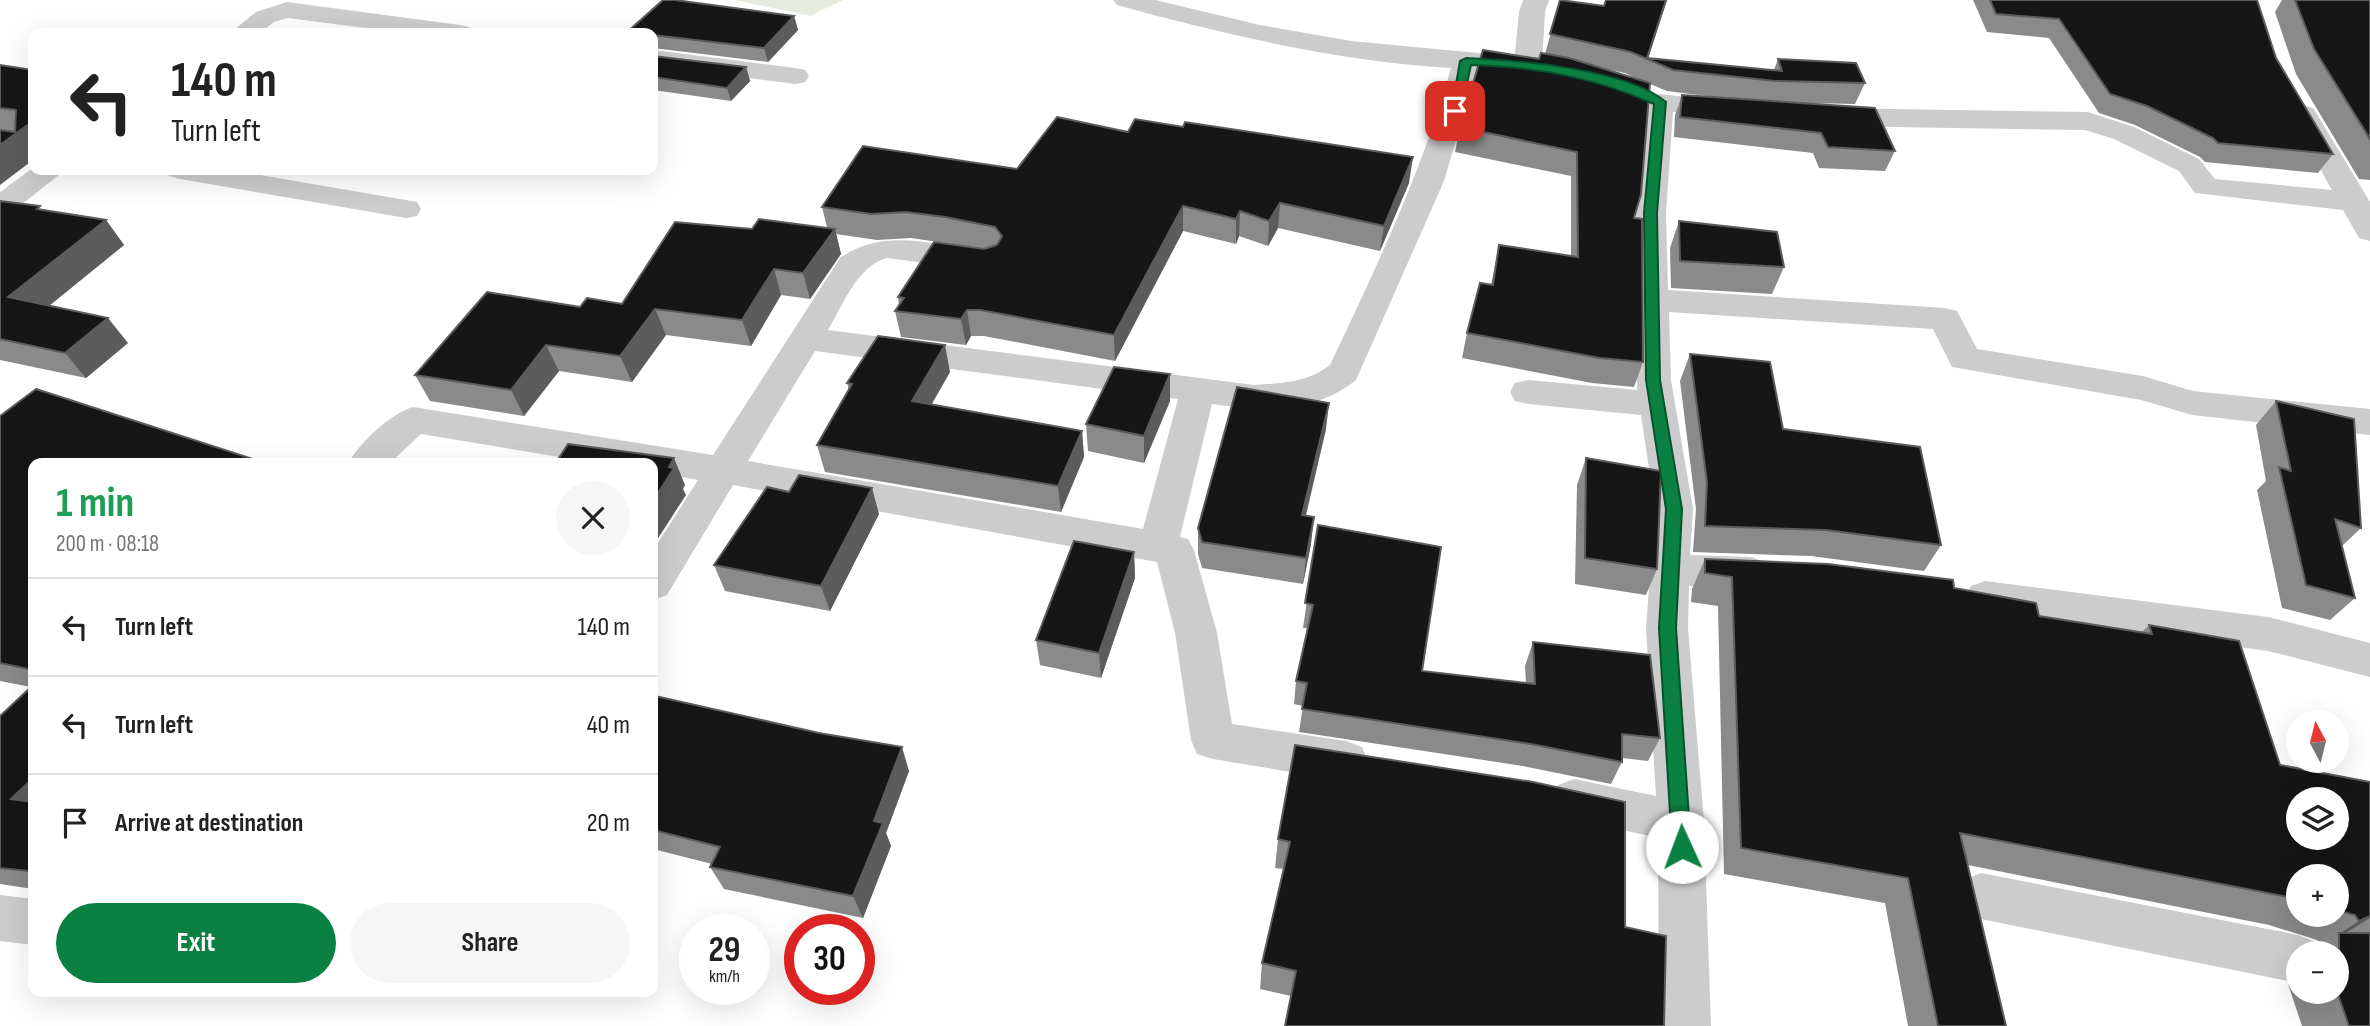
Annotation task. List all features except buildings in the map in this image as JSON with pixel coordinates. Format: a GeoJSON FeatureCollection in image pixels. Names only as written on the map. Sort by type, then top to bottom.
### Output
{"type":"FeatureCollection","features":[{"type":"Feature","properties":{"kind":"street"},"geometry":{"type":"LineString","coordinates":[[1126,0],[1258,34],[1466,61],[1540,66],[1536,0]]}},
{"type":"Feature","properties":{"kind":"street"},"geometry":{"type":"LineString","coordinates":[[250,28],[265,18],[287,10],[422,28]]}},
{"type":"Feature","properties":{"kind":"street"},"geometry":{"type":"LineString","coordinates":[[658,59],[795,76]]}},
{"type":"Feature","properties":{"kind":"street"},"geometry":{"type":"LineString","coordinates":[[805,338],[1254,397],[1311,394],[1329,386],[1345,372],[1430,183],[1455,111],[1466,61]]}},
{"type":"Feature","properties":{"kind":"street"},"geometry":{"type":"LineString","coordinates":[[2287,87],[2370,231]]}},
{"type":"Feature","properties":{"kind":"street"},"geometry":{"type":"LineString","coordinates":[[1685,1026],[1681,822],[1667,628],[1674,509],[1653,380],[1649,97],[1753,112]]}},
{"type":"Feature","properties":{"kind":"street"},"geometry":{"type":"LineString","coordinates":[[1793,115],[2088,121],[2124,133],[2189,165],[2206,187],[2355,202]]}},
{"type":"Feature","properties":{"kind":"street"},"geometry":{"type":"LineString","coordinates":[[0,206],[43,175]]}},
{"type":"Feature","properties":{"kind":"street"},"geometry":{"type":"LineString","coordinates":[[209,175],[406,209]]}},
{"type":"Feature","properties":{"kind":"street"},"geometry":{"type":"LineString","coordinates":[[658,576],[851,265],[868,253],[886,248],[987,262]]}},
{"type":"Feature","properties":{"kind":"street"},"geometry":{"type":"LineString","coordinates":[[1651,300],[1945,319],[1964,359],[2143,388],[2192,403],[2370,422]]}},
{"type":"Feature","properties":{"kind":"street"},"geometry":{"type":"LineString","coordinates":[[1158,547],[1198,390]]}},
{"type":"Feature","properties":{"kind":"street"},"geometry":{"type":"LineString","coordinates":[[1528,392],[1657,404]]}},
{"type":"Feature","properties":{"kind":"street"},"geometry":{"type":"LineString","coordinates":[[372,458],[412,420],[648,458]]}},
{"type":"Feature","properties":{"kind":"street"},"geometry":{"type":"LineString","coordinates":[[658,460],[1174,550],[1196,633],[1213,740],[1388,768]]}},
{"type":"Feature","properties":{"kind":"street"},"geometry":{"type":"LineString","coordinates":[[1669,570],[1785,574]]}},
{"type":"Feature","properties":{"kind":"street"},"geometry":{"type":"LineString","coordinates":[[1949,593],[2268,634],[2370,660]]}},
{"type":"Feature","properties":{"kind":"street"},"geometry":{"type":"LineString","coordinates":[[1536,792],[1681,822]]}},
{"type":"Feature","properties":{"kind":"street"},"geometry":{"type":"LineString","coordinates":[[1981,896],[2286,957]]}},
{"type":"Feature","properties":{"kind":"street"},"geometry":{"type":"LineString","coordinates":[[0,918],[28,921]]}},
{"type":"Feature","properties":{"kind":"green space"},"geometry":{"type":"Polygon","coordinates":[[[735,0],[843,0],[810,16],[735,0]]]}},
{"type":"Feature","properties":{"kind":"route"},"geometry":{"type":"LineString","coordinates":[[1455,111],[1466,61],[1528,63],[1614,82],[1660,102],[1661,118],[1651,213],[1653,380],[1674,509],[1667,628],[1682,847]]}}]}
